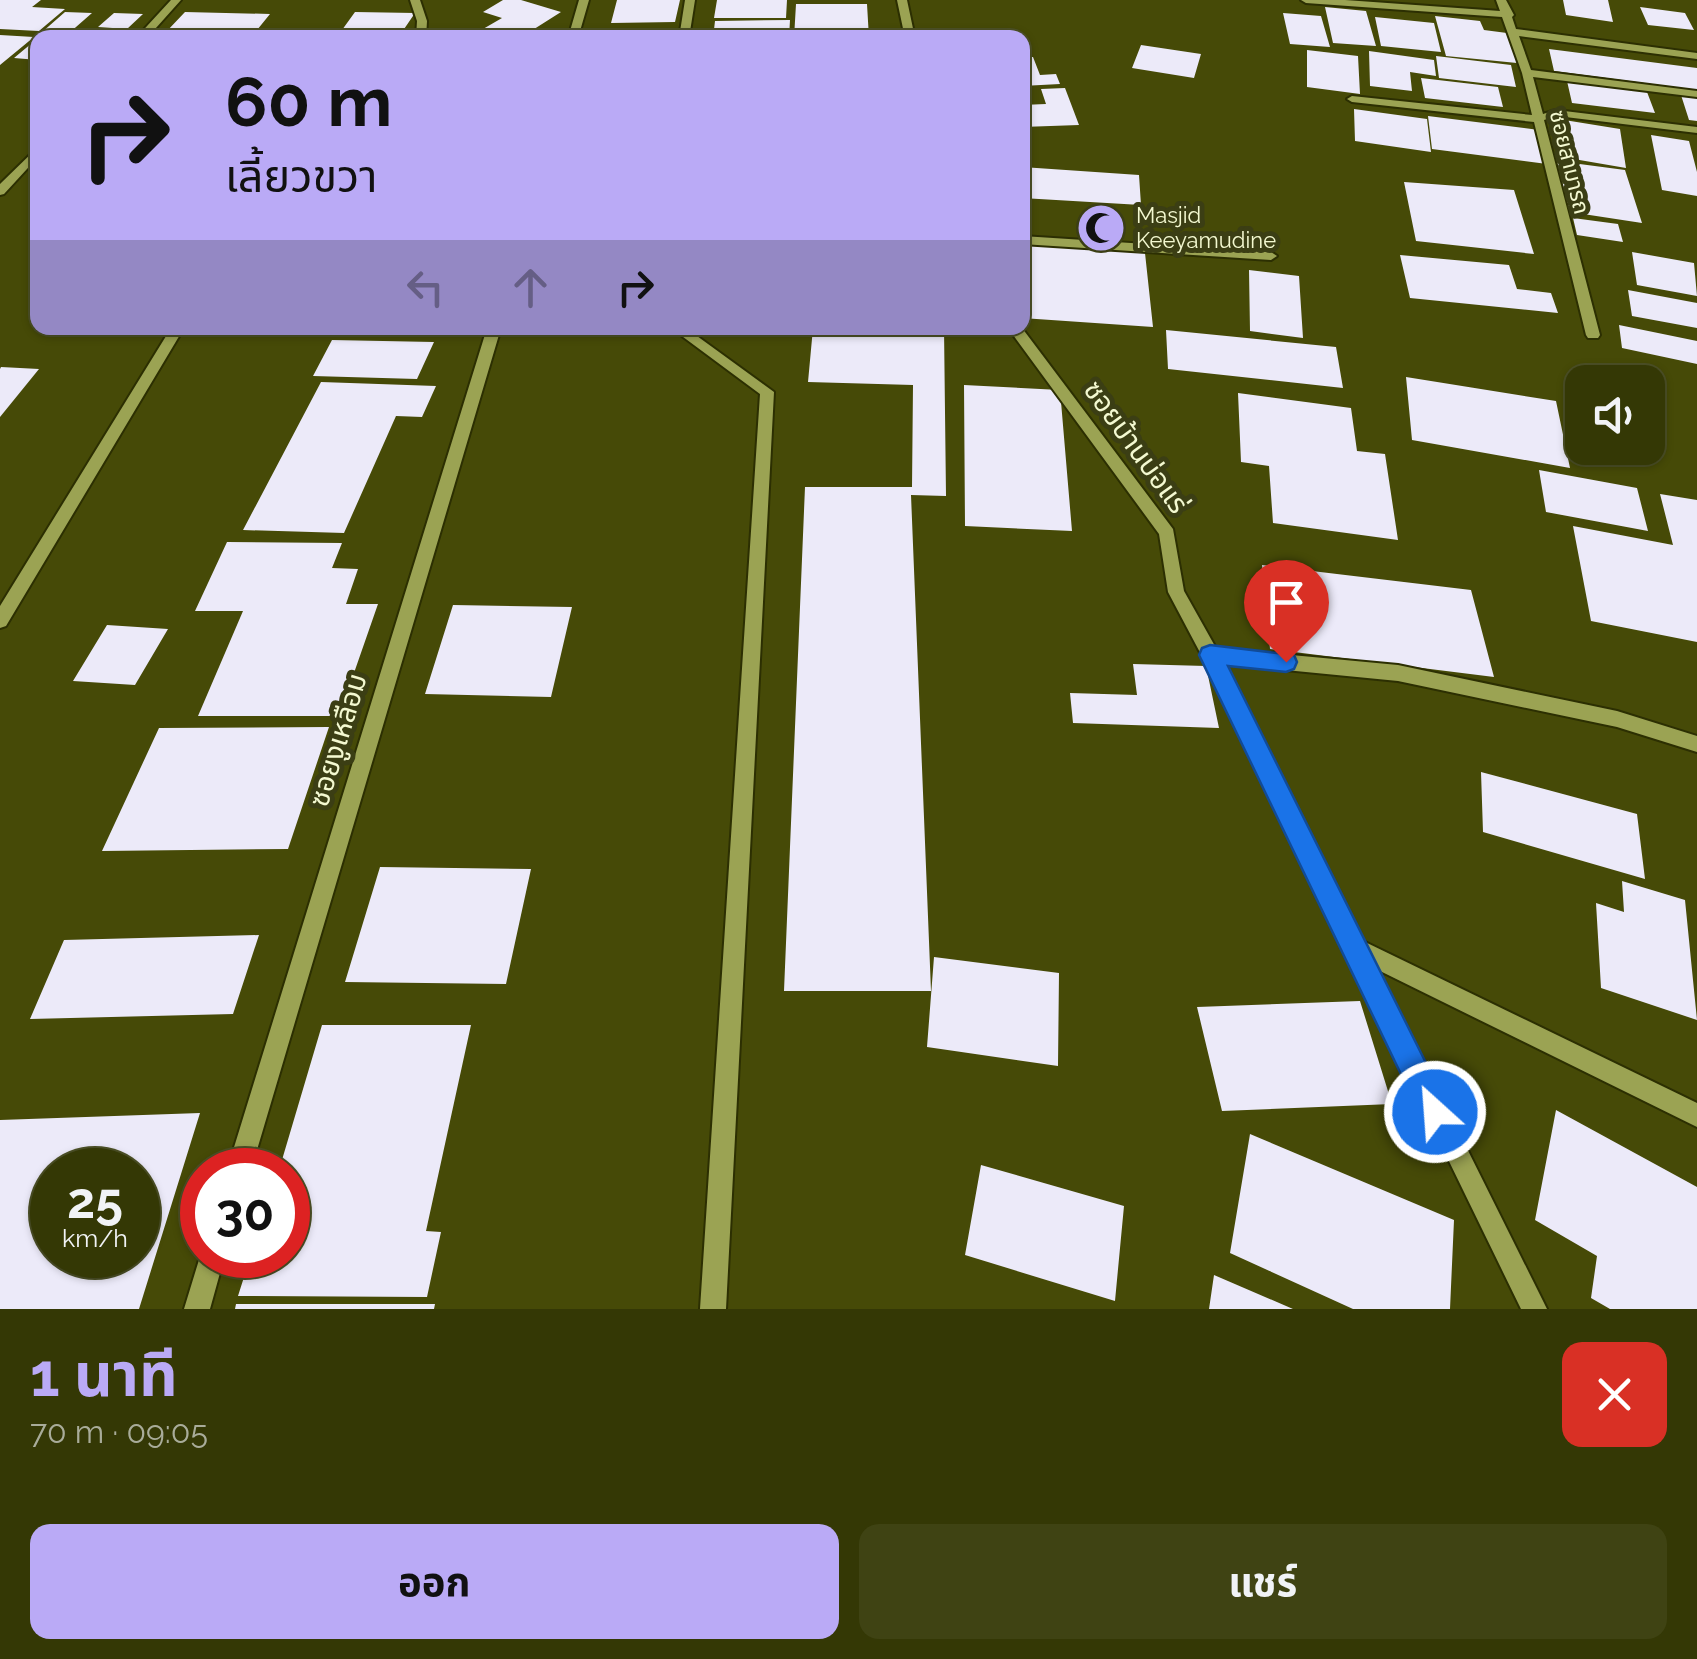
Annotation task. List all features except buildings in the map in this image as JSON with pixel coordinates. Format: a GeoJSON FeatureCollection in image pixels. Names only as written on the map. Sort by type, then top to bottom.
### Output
{"type":"FeatureCollection","features":[{"type":"Feature","properties":{"kind":"street"},"geometry":{"type":"LineString","coordinates":[[148,30],[176,0]]}},
{"type":"Feature","properties":{"kind":"street"},"geometry":{"type":"LineString","coordinates":[[415,0],[421,30]]}},
{"type":"Feature","properties":{"kind":"street"},"geometry":{"type":"LineString","coordinates":[[575,30],[584,0]]}},
{"type":"Feature","properties":{"kind":"street"},"geometry":{"type":"LineString","coordinates":[[685,30],[690,0]]}},
{"type":"Feature","properties":{"kind":"street"},"geometry":{"type":"LineString","coordinates":[[902,0],[908,30]]}},
{"type":"Feature","properties":{"kind":"street"},"geometry":{"type":"LineString","coordinates":[[1306,0],[1509,16]]}},
{"type":"Feature","properties":{"kind":"street","name":"ซอยสามารถ"},"geometry":{"type":"LineString","coordinates":[[1501,0],[1527,73],[1593,336]]}},
{"type":"Feature","properties":{"kind":"street"},"geometry":{"type":"LineString","coordinates":[[1514,32],[1697,56]]}},
{"type":"Feature","properties":{"kind":"street"},"geometry":{"type":"LineString","coordinates":[[1527,73],[1697,94]]}},
{"type":"Feature","properties":{"kind":"street"},"geometry":{"type":"LineString","coordinates":[[1352,99],[1538,120],[1556,114],[1697,130]]}},
{"type":"Feature","properties":{"kind":"street"},"geometry":{"type":"LineString","coordinates":[[0,190],[30,158]]}},
{"type":"Feature","properties":{"kind":"street"},"geometry":{"type":"LineString","coordinates":[[1030,241],[1272,256]]}},
{"type":"Feature","properties":{"kind":"street"},"geometry":{"type":"LineString","coordinates":[[0,622],[173,335]]}},
{"type":"Feature","properties":{"kind":"street","name":"ซอยงูเหลือม"},"geometry":{"type":"LineString","coordinates":[[246,1148],[492,335]]}},
{"type":"Feature","properties":{"kind":"street"},"geometry":{"type":"LineString","coordinates":[[688,335],[767,392],[713,1309]]}},
{"type":"Feature","properties":{"kind":"street","name":"ซอยบ้านบ่อแร่"},"geometry":{"type":"LineString","coordinates":[[1021,335],[1167,532],[1176,592],[1534,1309]]}},
{"type":"Feature","properties":{"kind":"street"},"geometry":{"type":"LineString","coordinates":[[1210,655],[1398,672],[1616,719],[1697,744]]}},
{"type":"Feature","properties":{"kind":"street"},"geometry":{"type":"LineString","coordinates":[[1352,947],[1697,1115]]}},
{"type":"Feature","properties":{"kind":"street"},"geometry":{"type":"LineString","coordinates":[[197,1309],[206,1278]]}},
{"type":"Feature","properties":{"kind":"place","name":"Masjid Keeyamudine"},"geometry":{"type":"Point","coordinates":[1101,228]}},
{"type":"Feature","properties":{"kind":"route"},"geometry":{"type":"LineString","coordinates":[[1286,662],[1210,655],[1435,1112]]}}]}
